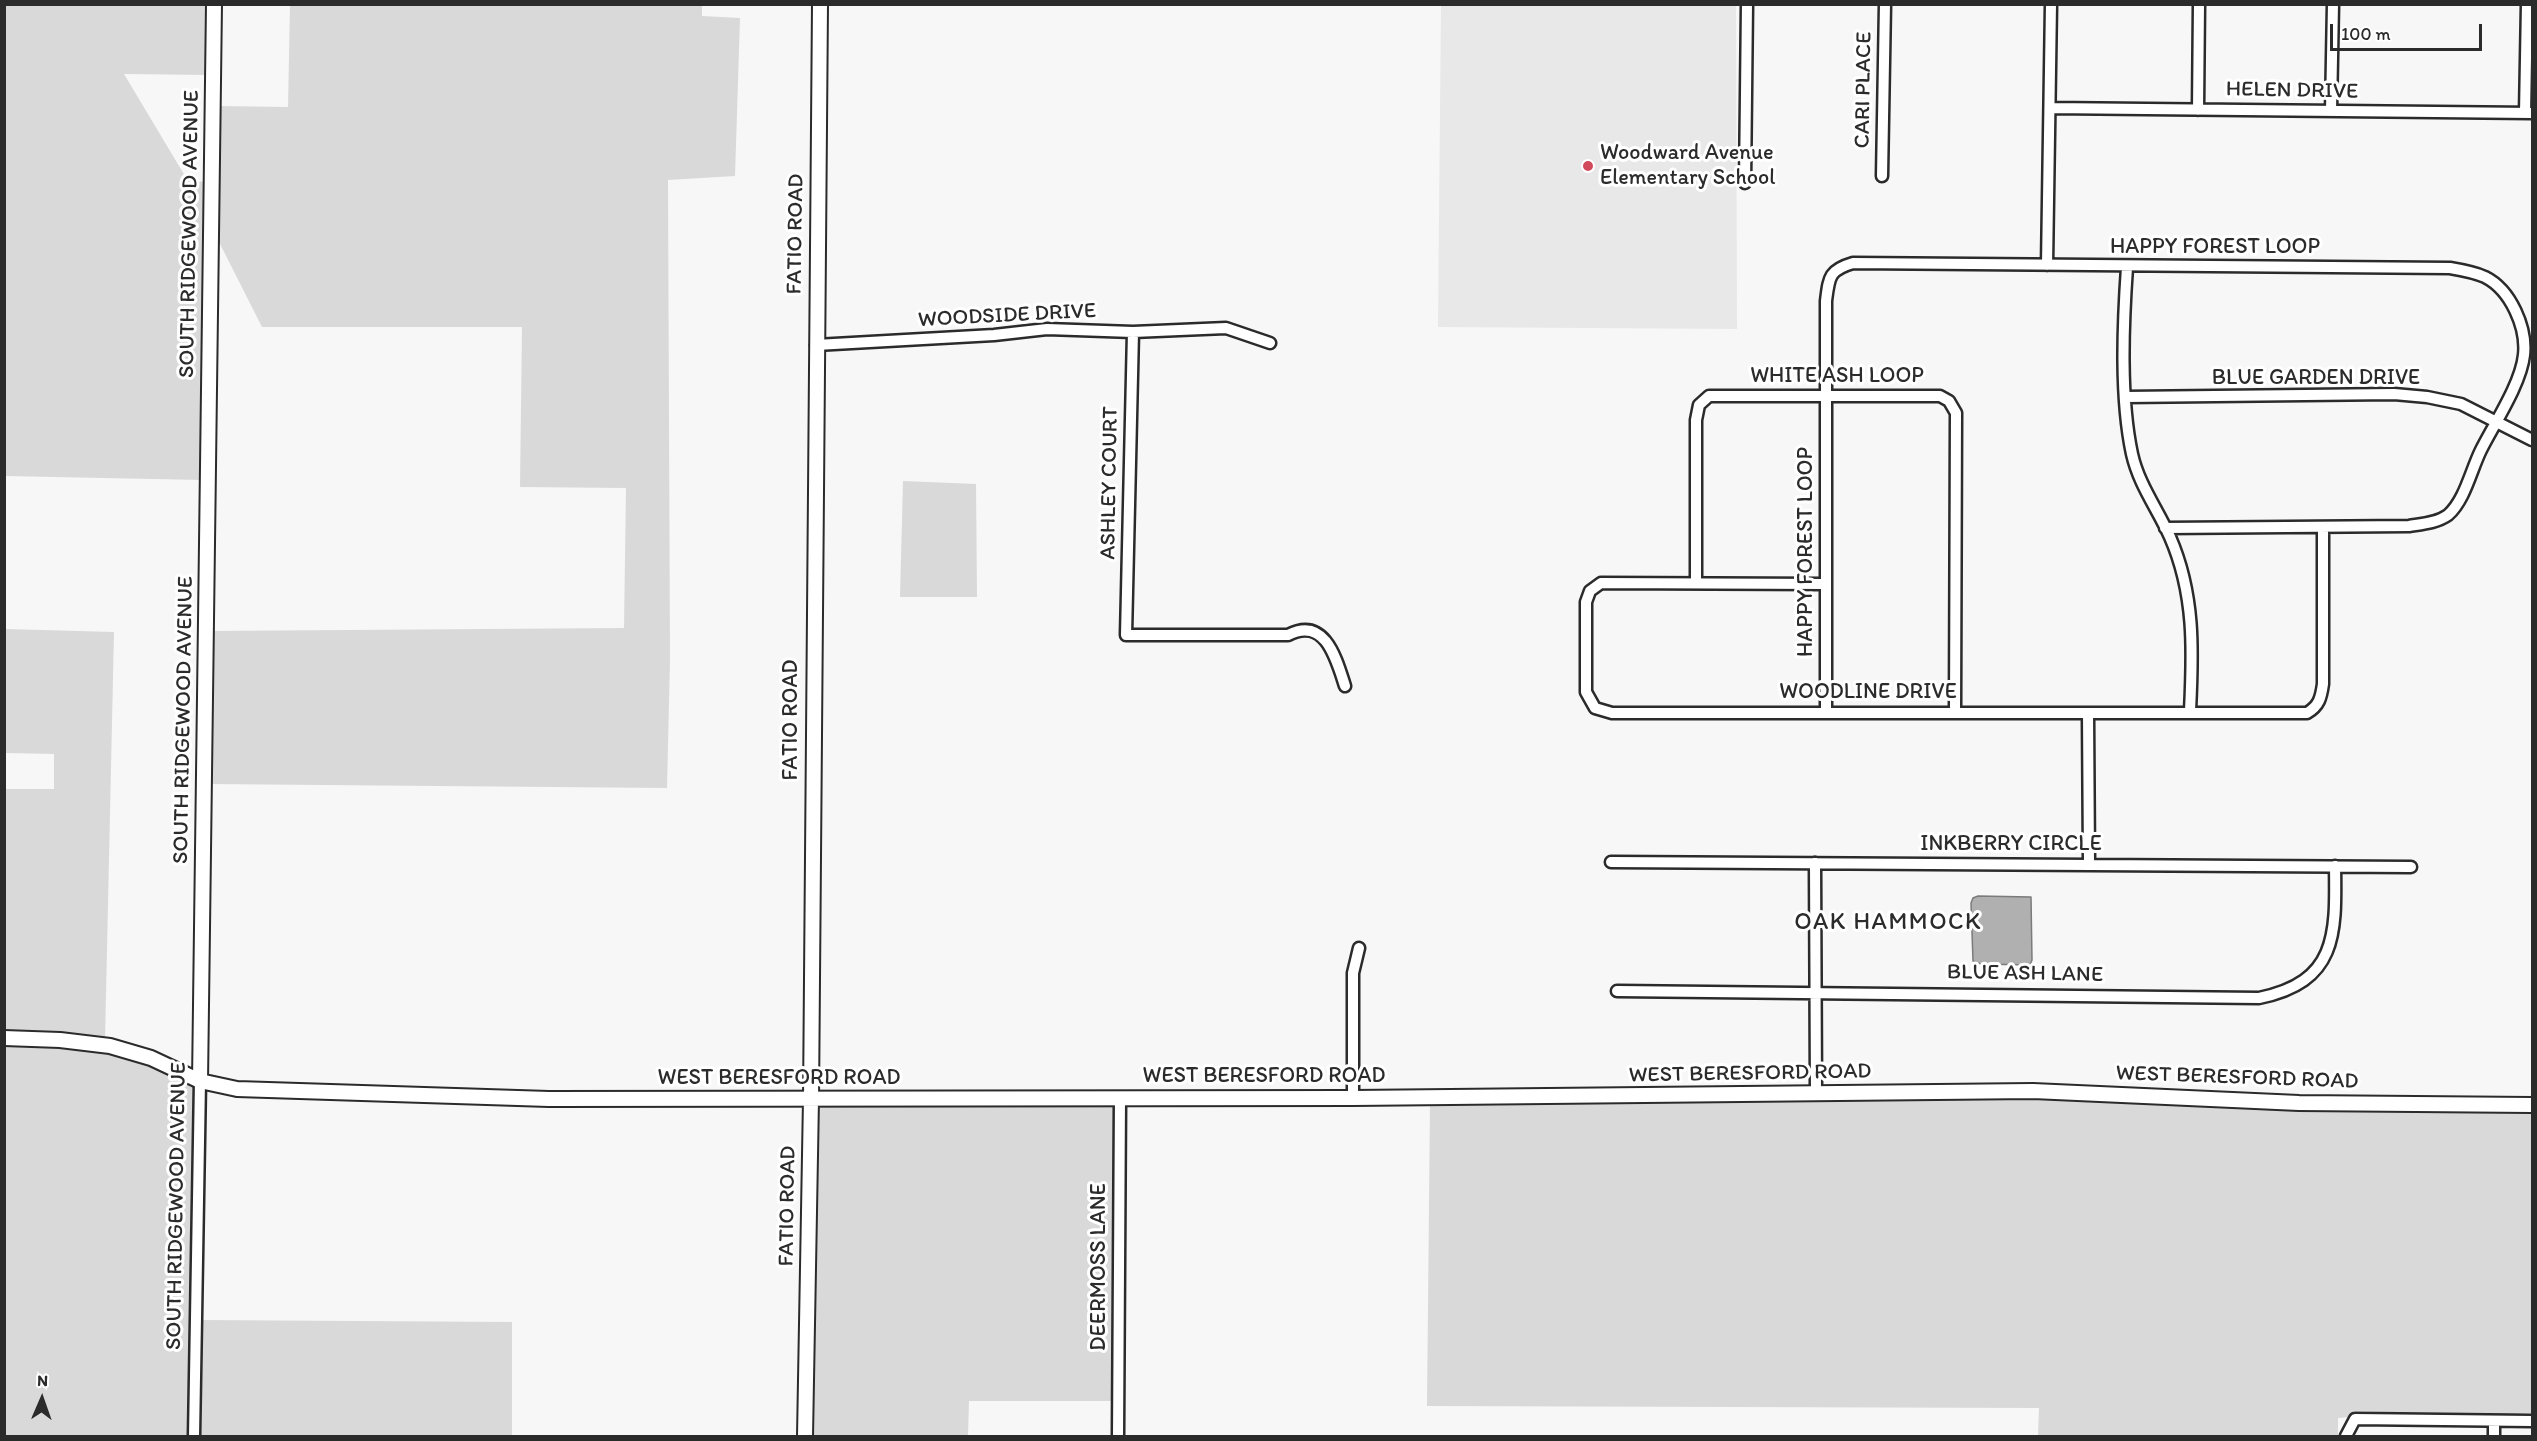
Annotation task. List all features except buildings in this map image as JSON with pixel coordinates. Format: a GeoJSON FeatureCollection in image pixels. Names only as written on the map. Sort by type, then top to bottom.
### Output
{"type":"FeatureCollection","features":[{"type":"Feature","properties":{"kind":"street","name":"SOUTH RIDGEWOOD AVENUE"},"geometry":{"type":"LineString","coordinates":[[194,1437],[214,4]]}},
{"type":"Feature","properties":{"kind":"street","name":"FATIO ROAD"},"geometry":{"type":"LineString","coordinates":[[805,1437],[811,1100],[820,4]]}},
{"type":"Feature","properties":{"kind":"street"},"geometry":{"type":"LineString","coordinates":[[1745,183],[1747,4]]}},
{"type":"Feature","properties":{"kind":"street","name":"CARI PLACE"},"geometry":{"type":"LineString","coordinates":[[1882,176],[1885,4]]}},
{"type":"Feature","properties":{"kind":"street"},"geometry":{"type":"LineString","coordinates":[[2047,265],[2051,4]]}},
{"type":"Feature","properties":{"kind":"street"},"geometry":{"type":"LineString","coordinates":[[2198,110],[2199,4]]}},
{"type":"Feature","properties":{"kind":"street"},"geometry":{"type":"LineString","coordinates":[[2331,111],[2333,4]]}},
{"type":"Feature","properties":{"kind":"street"},"geometry":{"type":"LineString","coordinates":[[2527,4],[2529,113]]}},
{"type":"Feature","properties":{"kind":"street","name":"HELEN DRIVE"},"geometry":{"type":"LineString","coordinates":[[2050,108],[2529,113]]}},
{"type":"Feature","properties":{"kind":"street","name":"HAPPY FOREST LOOP"},"geometry":{"type":"LineString","coordinates":[[1826,711],[1824,584],[1826,300],[1829,279],[1838,268],[1853,263],[2127,267],[2362,265],[2450,268],[2487,278],[2504,293],[2517,315],[2523,336],[2524,356],[2462,495],[2448,515],[2428,523],[2409,526],[2165,528]]}},
{"type":"Feature","properties":{"kind":"street"},"geometry":{"type":"LineString","coordinates":[[2127,267],[2124,311],[2127,424],[2140,483],[2165,528],[2176,554],[2190,606],[2193,646],[2190,711]]}},
{"type":"Feature","properties":{"kind":"street","name":"WOODSIDE DRIVE"},"geometry":{"type":"LineString","coordinates":[[816,345],[994,335],[1047,329],[1133,332],[1226,328],[1270,343]]}},
{"type":"Feature","properties":{"kind":"street","name":"ASHLEY COURT"},"geometry":{"type":"LineString","coordinates":[[1133,332],[1126,635],[1288,635],[1300,629],[1311,630],[1330,645],[1345,687]]}},
{"type":"Feature","properties":{"kind":"street","name":"WHITE ASH LOOP"},"geometry":{"type":"LineString","coordinates":[[1696,581],[1696,420],[1699,405],[1709,396],[1725,394],[1940,396],[1949,401],[1956,413],[1955,712]]}},
{"type":"Feature","properties":{"kind":"street","name":"BLUE GARDEN DRIVE"},"geometry":{"type":"LineString","coordinates":[[2126,397],[2394,394],[2427,397],[2462,404],[2532,440]]}},
{"type":"Feature","properties":{"kind":"street","name":"WOODLINE DRIVE"},"geometry":{"type":"LineString","coordinates":[[1824,584],[1696,581],[1601,583],[1590,591],[1586,602],[1586,692],[1595,708],[1612,713],[1826,711],[2088,714],[2190,711],[2281,714],[2307,712],[2314,708],[2321,698],[2323,684],[2323,527]]}},
{"type":"Feature","properties":{"kind":"street"},"geometry":{"type":"LineString","coordinates":[[2088,714],[2089,863]]}},
{"type":"Feature","properties":{"kind":"street","name":"INKBERRY CIRCLE"},"geometry":{"type":"LineString","coordinates":[[1611,862],[2089,863],[2411,867]]}},
{"type":"Feature","properties":{"kind":"street"},"geometry":{"type":"LineString","coordinates":[[1815,863],[1816,1094]]}},
{"type":"Feature","properties":{"kind":"street","name":"BLUE ASH LANE"},"geometry":{"type":"LineString","coordinates":[[1617,991],[2259,998],[2283,993],[2300,985],[2312,974],[2329,945],[2334,932],[2335,866]]}},
{"type":"Feature","properties":{"kind":"street"},"geometry":{"type":"LineString","coordinates":[[1353,1098],[1353,973],[1359,948]]}},
{"type":"Feature","properties":{"kind":"street","name":"WEST BERESFORD ROAD"},"geometry":{"type":"LineString","coordinates":[[4,1038],[110,1046],[151,1058],[200,1081],[237,1089],[549,1099],[1353,1098],[2033,1092],[2299,1103],[2532,1105]]}},
{"type":"Feature","properties":{"kind":"street","name":"DEERMOSS LANE"},"geometry":{"type":"LineString","coordinates":[[1118,1437],[1120,1098]]}},
{"type":"Feature","properties":{"kind":"street"},"geometry":{"type":"LineString","coordinates":[[2346,1437],[2355,1419],[2532,1421]]}},
{"type":"Feature","properties":{"kind":"street"},"geometry":{"type":"LineString","coordinates":[[2494,1421],[2494,1437]]}},
{"type":"Feature","properties":{"kind":"shaded area"},"geometry":{"type":"Polygon","coordinates":[[[702,4],[702,16],[740,18],[735,176],[668,180],[670,660],[667,788],[209,784],[211,631],[624,628],[626,488],[520,487],[522,327],[262,327],[216,236],[218,106],[288,107],[290,5],[702,4]]]}},
{"type":"Feature","properties":{"kind":"shaded area"},"geometry":{"type":"Polygon","coordinates":[[[4,5],[208,5],[208,75],[124,74],[188,181],[206,182],[202,480],[5,476],[4,5]]]}},
{"type":"Feature","properties":{"kind":"shaded area","name":"Woodward Avenue Elementary School"},"geometry":{"type":"Polygon","coordinates":[[[1441,5],[1736,5],[1737,329],[1438,327],[1441,5]]]}},
{"type":"Feature","properties":{"kind":"shaded area"},"geometry":{"type":"Polygon","coordinates":[[[903,481],[976,484],[977,597],[900,597],[903,481]]]}},
{"type":"Feature","properties":{"kind":"shaded area"},"geometry":{"type":"Polygon","coordinates":[[[5,629],[114,632],[105,1040],[5,1032],[5,789],[54,789],[54,754],[5,753],[5,629]]]}},
{"type":"Feature","properties":{"kind":"shaded area"},"geometry":{"type":"Polygon","coordinates":[[[1978,896],[2031,897],[2032,960],[2030,965],[1981,964],[1973,961],[1971,903],[1973,898],[1978,896]]]}},
{"type":"Feature","properties":{"kind":"shaded area"},"geometry":{"type":"Polygon","coordinates":[[[5,1044],[77,1048],[113,1054],[148,1063],[195,1085],[189,1436],[5,1436],[5,1044]]]}},
{"type":"Feature","properties":{"kind":"shaded area"},"geometry":{"type":"Polygon","coordinates":[[[2033,1097],[2532,1111],[2532,1413],[2468,1415],[2353,1411],[2350,1417],[2338,1418],[2338,1436],[2038,1436],[2039,1408],[1427,1406],[1430,1102],[2033,1097]]]}},
{"type":"Feature","properties":{"kind":"shaded area"},"geometry":{"type":"Polygon","coordinates":[[[1115,1104],[1113,1401],[969,1401],[968,1436],[810,1436],[816,1105],[1115,1104]]]}},
{"type":"Feature","properties":{"kind":"shaded area"},"geometry":{"type":"Polygon","coordinates":[[[201,1320],[512,1322],[512,1436],[199,1436],[201,1320]]]}},
{"type":"Feature","properties":{"kind":"place","name":"Woodward Avenue Elementary School"},"geometry":{"type":"Point","coordinates":[1588,166]}},
{"type":"Feature","properties":{"kind":"district","name":"OAK HAMMOCK"},"geometry":{"type":"Point","coordinates":[1888,923]}}]}
